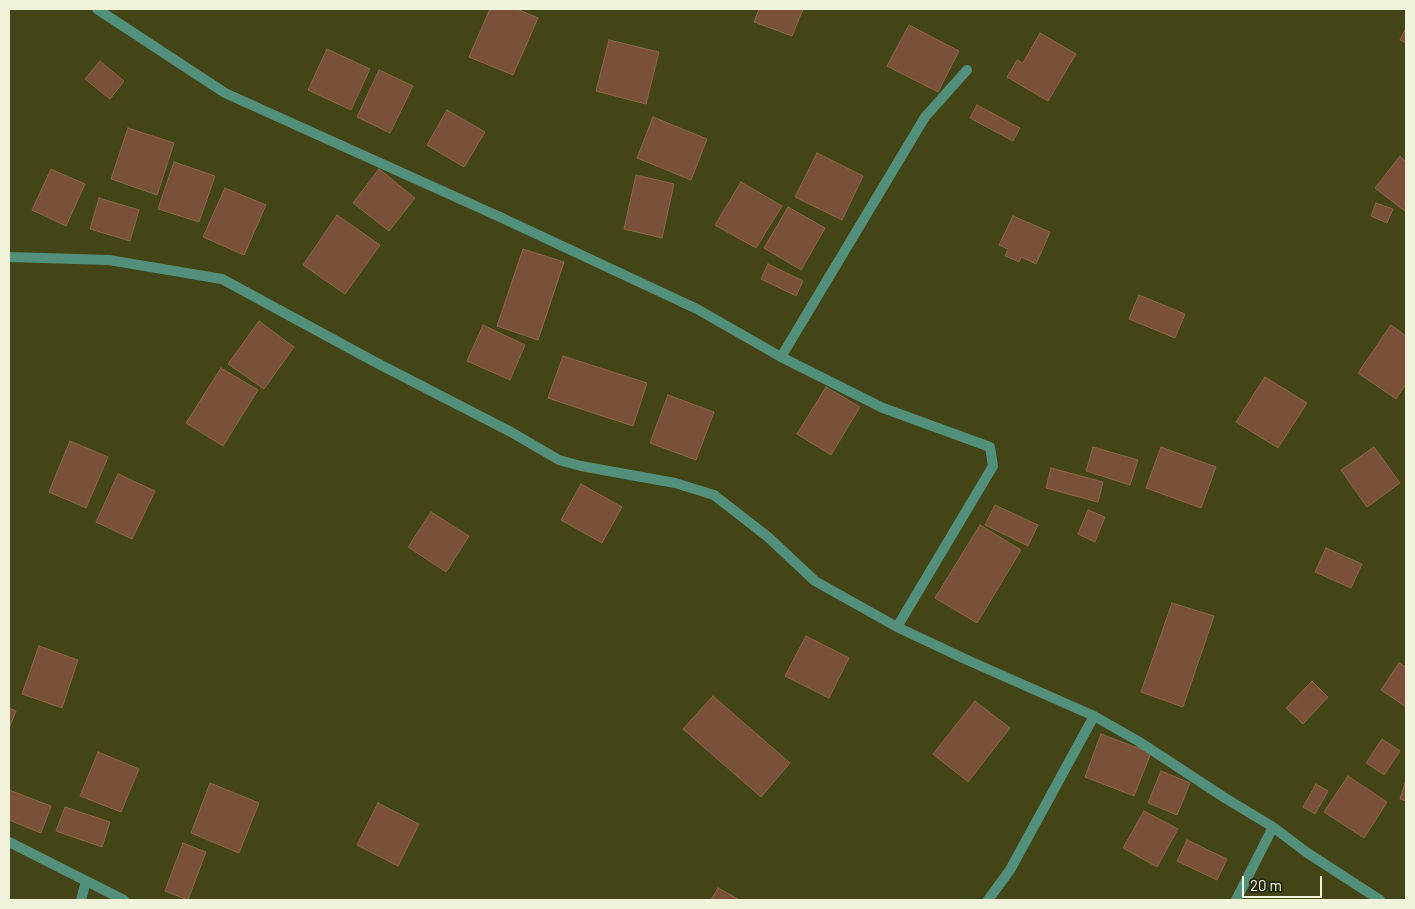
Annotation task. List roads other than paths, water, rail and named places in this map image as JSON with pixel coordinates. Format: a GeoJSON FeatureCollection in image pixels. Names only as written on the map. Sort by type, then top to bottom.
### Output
{"type":"FeatureCollection","features":[{"type":"Feature","properties":{"kind":"street"},"geometry":{"type":"LineString","coordinates":[[97,9],[225,93],[500,217],[697,309],[781,356],[883,408],[990,447],[993,466],[897,627]]}},
{"type":"Feature","properties":{"kind":"street"},"geometry":{"type":"LineString","coordinates":[[781,356],[925,117],[967,70]]}},
{"type":"Feature","properties":{"kind":"street"},"geometry":{"type":"LineString","coordinates":[[9,257],[109,260],[222,279],[375,362],[511,432],[560,460],[581,466],[674,483],[714,495],[768,536],[815,581],[897,627],[1094,716],[1138,741],[1225,798],[1273,826],[1306,852],[1380,900]]}},
{"type":"Feature","properties":{"kind":"street"},"geometry":{"type":"LineString","coordinates":[[988,900],[1010,870],[1094,716]]}},
{"type":"Feature","properties":{"kind":"street"},"geometry":{"type":"LineString","coordinates":[[1236,900],[1273,826]]}},
{"type":"Feature","properties":{"kind":"street"},"geometry":{"type":"LineString","coordinates":[[9,842],[124,900]]}},
{"type":"Feature","properties":{"kind":"street"},"geometry":{"type":"LineString","coordinates":[[81,900],[86,881]]}}]}
